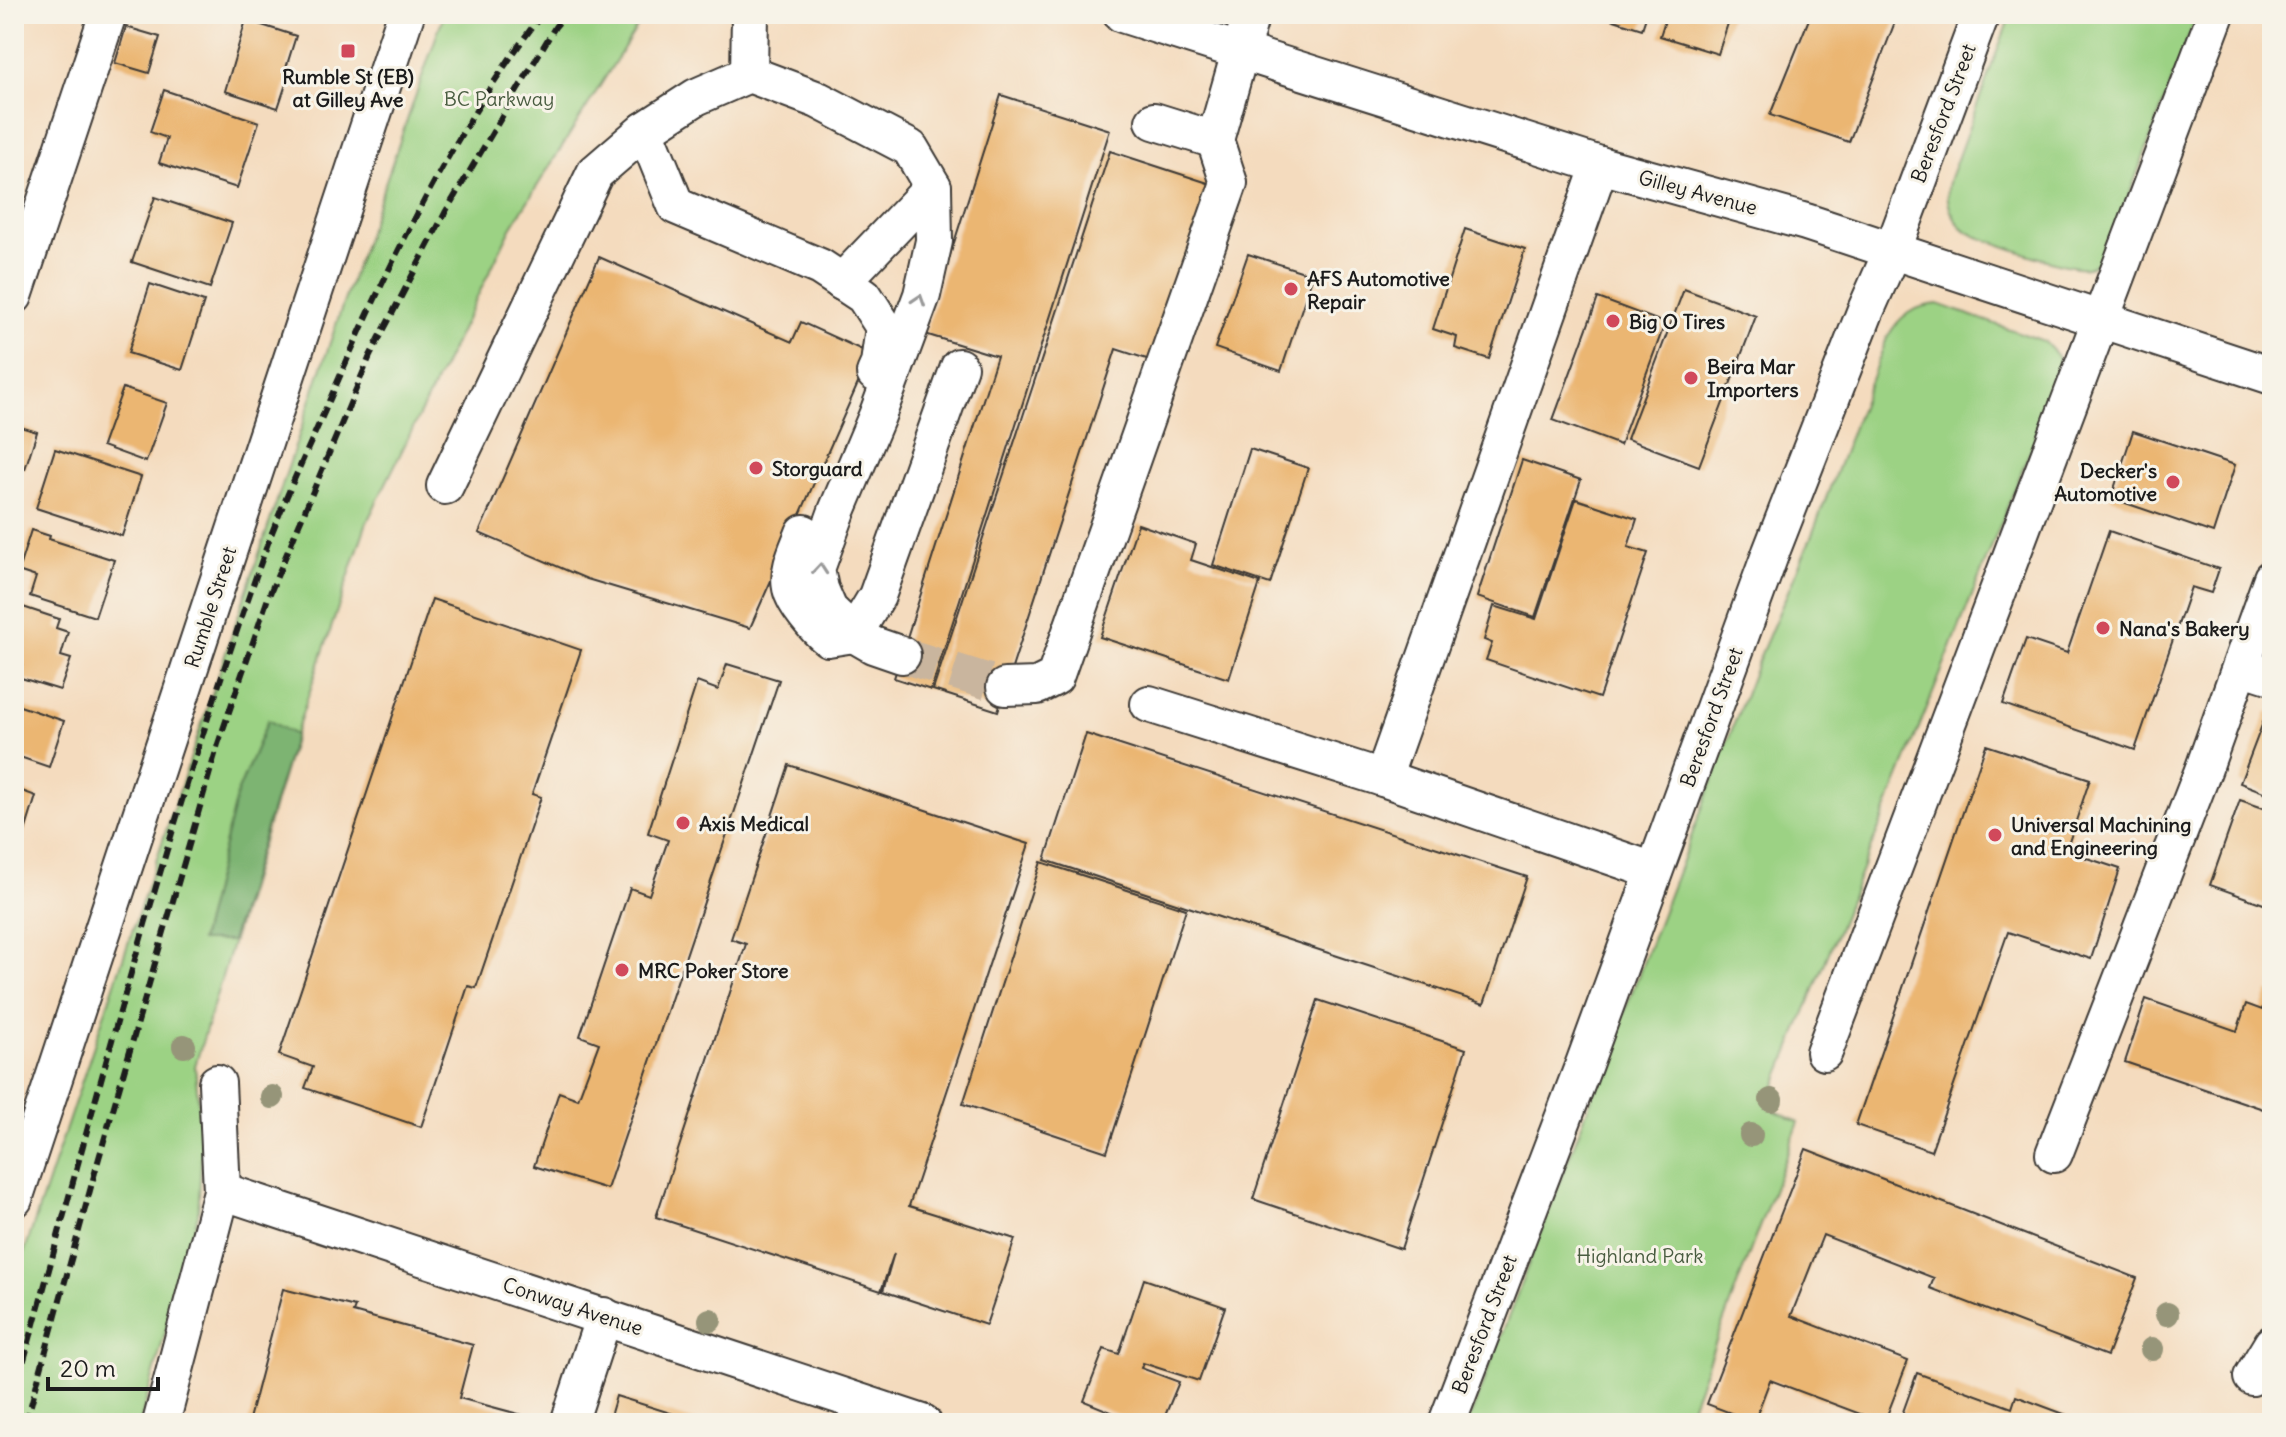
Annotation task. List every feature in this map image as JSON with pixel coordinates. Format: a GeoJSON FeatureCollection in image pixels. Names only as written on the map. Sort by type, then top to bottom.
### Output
{"type":"FeatureCollection","features":[{"type":"Feature","properties":{"kind":"street"},"geometry":{"type":"LineString","coordinates":[[14,296],[108,14]]}},
{"type":"Feature","properties":{"kind":"street","name":"Rumble Street"},"geometry":{"type":"LineString","coordinates":[[14,1199],[406,14]]}},
{"type":"Feature","properties":{"kind":"street"},"geometry":{"type":"LineString","coordinates":[[749,74],[750,14]]}},
{"type":"Feature","properties":{"kind":"street","name":"Gilley Avenue"},"geometry":{"type":"LineString","coordinates":[[1122,14],[1600,165],[1893,249],[2272,376]]}},
{"type":"Feature","properties":{"kind":"street"},"geometry":{"type":"LineString","coordinates":[[1005,687],[1037,686],[1055,677],[1229,183],[1215,140],[1251,14]]}},
{"type":"Feature","properties":{"kind":"street","name":"Beresford Street"},"geometry":{"type":"LineString","coordinates":[[1447,1423],[1578,1079],[1771,552],[1865,312],[1893,249],[1981,14]]}},
{"type":"Feature","properties":{"kind":"street"},"geometry":{"type":"LineString","coordinates":[[1824,1052],[2216,14]]}},
{"type":"Feature","properties":{"kind":"street"},"geometry":{"type":"LineString","coordinates":[[445,486],[595,173],[645,130],[696,97],[749,74],[818,100],[910,148],[933,187],[934,241],[922,295],[816,569],[829,610],[854,634],[873,645],[902,655]]}},
{"type":"Feature","properties":{"kind":"street"},"geometry":{"type":"LineString","coordinates":[[1154,121],[1215,140]]}},
{"type":"Feature","properties":{"kind":"street"},"geometry":{"type":"LineString","coordinates":[[645,130],[676,206],[820,267],[864,296],[884,327],[879,364],[793,559],[791,588],[815,627],[828,638],[854,634]]}},
{"type":"Feature","properties":{"kind":"street"},"geometry":{"type":"LineString","coordinates":[[1383,778],[1600,165]]}},
{"type":"Feature","properties":{"kind":"street"},"geometry":{"type":"LineString","coordinates":[[842,282],[933,187]]}},
{"type":"Feature","properties":{"kind":"street"},"geometry":{"type":"LineString","coordinates":[[854,634],[877,596],[959,367]]}},
{"type":"Feature","properties":{"kind":"street"},"geometry":{"type":"LineString","coordinates":[[2054,1154],[2204,768],[2257,671],[2272,578]]}},
{"type":"Feature","properties":{"kind":"street"},"geometry":{"type":"LineString","coordinates":[[1149,704],[1383,778],[1654,871]]}},
{"type":"Feature","properties":{"kind":"street"},"geometry":{"type":"LineString","coordinates":[[161,1423],[222,1191],[217,1083]]}},
{"type":"Feature","properties":{"kind":"street","name":"Conway Avenue"},"geometry":{"type":"LineString","coordinates":[[222,1191],[604,1316],[832,1409],[923,1423]]}},
{"type":"Feature","properties":{"kind":"street"},"geometry":{"type":"LineString","coordinates":[[569,1423],[604,1316]]}},
{"type":"Feature","properties":{"kind":"street"},"geometry":{"type":"LineString","coordinates":[[2252,1377],[2272,1344]]}},
{"type":"Feature","properties":{"kind":"green space","name":"BC Parkway"},"geometry":{"type":"Polygon","coordinates":[[[444,14],[645,14],[511,228],[367,522],[295,735],[195,1066],[202,1145],[198,1215],[140,1423],[14,1423],[14,1283],[343,304],[444,14]]]}},
{"type":"Feature","properties":{"kind":"green space"},"geometry":{"type":"Polygon","coordinates":[[[2011,14],[2197,14],[2110,246],[2101,260],[2091,266],[2065,265],[1975,236],[1960,226],[1951,212],[1948,195],[1950,178],[2011,14]]]}},
{"type":"Feature","properties":{"kind":"green space","name":"Highland Park"},"geometry":{"type":"Polygon","coordinates":[[[1938,304],[2044,341],[2058,356],[2062,371],[1767,1107],[1799,1122],[1685,1423],[1468,1423],[1758,661],[1810,540],[1887,338],[1908,314],[1921,307],[1938,304]]]}},
{"type":"Feature","properties":{"kind":"green space"},"geometry":{"type":"Polygon","coordinates":[[[268,720],[295,735],[231,941],[200,941],[237,793],[268,720]]]}},
{"type":"Feature","properties":{"kind":"building"},"geometry":{"type":"Polygon","coordinates":[[[1595,14],[1647,14],[1642,29],[1595,14]]]}},
{"type":"Feature","properties":{"kind":"building"},"geometry":{"type":"Polygon","coordinates":[[[1667,14],[1731,14],[1718,54],[1660,36],[1667,14]]]}},
{"type":"Feature","properties":{"kind":"building"},"geometry":{"type":"Polygon","coordinates":[[[1811,14],[1898,14],[1849,142],[1770,115],[1811,14]]]}},
{"type":"Feature","properties":{"kind":"building"},"geometry":{"type":"Polygon","coordinates":[[[246,20],[296,36],[286,68],[291,69],[278,108],[225,91],[246,20]]]}},
{"type":"Feature","properties":{"kind":"building"},"geometry":{"type":"Polygon","coordinates":[[[126,27],[160,37],[149,73],[115,63],[126,27]]]}},
{"type":"Feature","properties":{"kind":"building"},"geometry":{"type":"Polygon","coordinates":[[[164,90],[259,122],[237,188],[159,163],[167,138],[150,132],[164,90]]]}},
{"type":"Feature","properties":{"kind":"building"},"geometry":{"type":"Polygon","coordinates":[[[1001,95],[1110,130],[931,690],[894,678],[997,356],[925,334],[1001,95]]]}},
{"type":"Feature","properties":{"kind":"building"},"geometry":{"type":"Polygon","coordinates":[[[1110,151],[1211,184],[1153,361],[1116,349],[998,711],[933,690],[1110,151]]]}},
{"type":"Feature","properties":{"kind":"building"},"geometry":{"type":"Polygon","coordinates":[[[155,197],[232,223],[210,288],[132,262],[155,197]]]}},
{"type":"Feature","properties":{"kind":"building"},"geometry":{"type":"Polygon","coordinates":[[[1465,229],[1525,249],[1489,359],[1455,348],[1457,337],[1433,329],[1465,229]]]}},
{"type":"Feature","properties":{"kind":"building"},"geometry":{"type":"Polygon","coordinates":[[[1248,254],[1313,275],[1281,371],[1215,348],[1248,254]]]}},
{"type":"Feature","properties":{"kind":"building"},"geometry":{"type":"Polygon","coordinates":[[[599,257],[792,342],[801,322],[871,354],[750,628],[587,579],[479,533],[599,257]]]}},
{"type":"Feature","properties":{"kind":"building"},"geometry":{"type":"Polygon","coordinates":[[[150,284],[204,302],[182,370],[128,353],[150,284]]]}},
{"type":"Feature","properties":{"kind":"building","name":"Beira Mar Importers"},"geometry":{"type":"Polygon","coordinates":[[[1684,289],[1756,316],[1699,466],[1627,439],[1684,289]]]}},
{"type":"Feature","properties":{"kind":"building"},"geometry":{"type":"Polygon","coordinates":[[[1598,298],[1665,323],[1620,445],[1553,420],[1598,298]]]}},
{"type":"Feature","properties":{"kind":"building"},"geometry":{"type":"Polygon","coordinates":[[[123,388],[167,403],[146,462],[102,446],[123,388]]]}},
{"type":"Feature","properties":{"kind":"building"},"geometry":{"type":"Polygon","coordinates":[[[14,425],[37,432],[25,469],[14,465],[14,425]]]}},
{"type":"Feature","properties":{"kind":"building","name":"Decker's Automotive"},"geometry":{"type":"Polygon","coordinates":[[[2133,431],[2235,465],[2213,533],[2111,498],[2133,431]]]}},
{"type":"Feature","properties":{"kind":"building"},"geometry":{"type":"Polygon","coordinates":[[[55,449],[141,477],[122,536],[36,508],[55,449]]]}},
{"type":"Feature","properties":{"kind":"building"},"geometry":{"type":"Polygon","coordinates":[[[1250,449],[1308,468],[1270,584],[1213,565],[1250,449]]]}},
{"type":"Feature","properties":{"kind":"building"},"geometry":{"type":"Polygon","coordinates":[[[1522,460],[1581,480],[1535,617],[1477,597],[1522,460]]]}},
{"type":"Feature","properties":{"kind":"building"},"geometry":{"type":"Polygon","coordinates":[[[1576,499],[1637,519],[1628,547],[1648,553],[1599,698],[1486,660],[1492,643],[1484,640],[1494,606],[1536,619],[1576,499]]]}},
{"type":"Feature","properties":{"kind":"building"},"geometry":{"type":"Polygon","coordinates":[[[1138,524],[1196,544],[1191,560],[1260,583],[1229,679],[1100,637],[1138,524]]]}},
{"type":"Feature","properties":{"kind":"building"},"geometry":{"type":"Polygon","coordinates":[[[31,530],[114,560],[95,617],[30,596],[36,577],[18,571],[31,530]]]}},
{"type":"Feature","properties":{"kind":"building"},"geometry":{"type":"Polygon","coordinates":[[[2109,531],[2219,569],[2211,593],[2191,587],[2135,750],[2003,704],[2026,639],[2067,653],[2109,531]]]}},
{"type":"Feature","properties":{"kind":"building"},"geometry":{"type":"Polygon","coordinates":[[[432,599],[581,650],[532,794],[541,797],[476,988],[468,986],[421,1127],[305,1088],[313,1067],[279,1055],[432,599]]]}},
{"type":"Feature","properties":{"kind":"building"},"geometry":{"type":"Polygon","coordinates":[[[14,604],[59,619],[56,628],[68,632],[61,656],[71,659],[60,690],[18,677],[22,666],[14,664],[14,604]]]}},
{"type":"Feature","properties":{"kind":"building"},"geometry":{"type":"Polygon","coordinates":[[[727,664],[779,680],[607,1189],[534,1166],[559,1092],[578,1099],[599,1043],[580,1036],[630,888],[649,895],[668,840],[648,833],[697,682],[718,690],[727,664]]]}},
{"type":"Feature","properties":{"kind":"building"},"geometry":{"type":"Polygon","coordinates":[[[14,704],[64,721],[49,767],[14,755],[14,704]]]}},
{"type":"Feature","properties":{"kind":"building"},"geometry":{"type":"Polygon","coordinates":[[[2267,712],[2272,714],[2272,777],[2266,793],[2240,783],[2267,712]]]}},
{"type":"Feature","properties":{"kind":"building"},"geometry":{"type":"Polygon","coordinates":[[[1086,734],[1527,877],[1484,1004],[1045,860],[1086,734]]]}},
{"type":"Feature","properties":{"kind":"building"},"geometry":{"type":"Polygon","coordinates":[[[1986,745],[2090,779],[2066,851],[2120,869],[2091,959],[2008,932],[1931,1151],[1856,1125],[1986,745]]]}},
{"type":"Feature","properties":{"kind":"building"},"geometry":{"type":"Polygon","coordinates":[[[789,765],[1029,844],[909,1206],[1015,1239],[986,1325],[883,1291],[894,1253],[881,1291],[656,1217],[746,944],[731,939],[789,765]]]}},
{"type":"Feature","properties":{"kind":"building"},"geometry":{"type":"Polygon","coordinates":[[[14,788],[36,796],[18,854],[14,853],[14,788]]]}},
{"type":"Feature","properties":{"kind":"building"},"geometry":{"type":"Polygon","coordinates":[[[2240,800],[2272,811],[2272,907],[2210,885],[2240,800]]]}},
{"type":"Feature","properties":{"kind":"building"},"geometry":{"type":"Polygon","coordinates":[[[1041,862],[1186,909],[1107,1152],[963,1104],[1041,862]]]}},
{"type":"Feature","properties":{"kind":"building"},"geometry":{"type":"Polygon","coordinates":[[[2268,992],[2272,993],[2272,1112],[2125,1062],[2146,999],[2237,1031],[2246,1004],[2262,1010],[2268,992]]]}},
{"type":"Feature","properties":{"kind":"building"},"geometry":{"type":"Polygon","coordinates":[[[1318,1000],[1466,1049],[1401,1249],[1253,1199],[1318,1000]]]}},
{"type":"Feature","properties":{"kind":"building"},"geometry":{"type":"Polygon","coordinates":[[[1806,1149],[2137,1278],[2107,1356],[1930,1288],[1934,1278],[1823,1235],[1791,1316],[1908,1361],[1884,1423],[1770,1380],[1754,1422],[1707,1404],[1806,1149]]]}},
{"type":"Feature","properties":{"kind":"building"},"geometry":{"type":"Polygon","coordinates":[[[1144,1279],[1225,1307],[1199,1381],[1143,1363],[1141,1368],[1179,1382],[1162,1423],[1138,1423],[1084,1401],[1104,1349],[1119,1354],[1144,1279]]]}},
{"type":"Feature","properties":{"kind":"building"},"geometry":{"type":"Polygon","coordinates":[[[283,1289],[355,1307],[353,1312],[473,1345],[459,1398],[526,1416],[523,1423],[248,1423],[283,1289]]]}},
{"type":"Feature","properties":{"kind":"building"},"geometry":{"type":"Polygon","coordinates":[[[1917,1373],[2012,1408],[2016,1396],[2088,1423],[1899,1423],[1917,1373]]]}},
{"type":"Feature","properties":{"kind":"building"},"geometry":{"type":"Polygon","coordinates":[[[616,1396],[699,1422],[699,1423],[608,1423],[616,1396]]]}},
{"type":"Feature","properties":{"kind":"tunnel"},"geometry":{"type":"LineString","coordinates":[[902,655],[1005,687]]}},
{"type":"Feature","properties":{"kind":"railway"},"geometry":{"type":"LineString","coordinates":[[14,1396],[164,860],[231,648],[268,543],[352,349],[424,200],[479,105],[542,14]]}},
{"type":"Feature","properties":{"kind":"railway"},"geometry":{"type":"LineString","coordinates":[[26,1423],[218,744],[268,598],[370,356],[446,211],[555,27],[566,14]]}},
{"type":"Feature","properties":{"kind":"place","name":"Rumble St (EB) at Gilley Ave"},"geometry":{"type":"Point","coordinates":[348,51]}},
{"type":"Feature","properties":{"kind":"place","name":"AFS Automotive Repair"},"geometry":{"type":"Point","coordinates":[1291,289]}},
{"type":"Feature","properties":{"kind":"place","name":"Big O Tires"},"geometry":{"type":"Point","coordinates":[1613,321]}},
{"type":"Feature","properties":{"kind":"place","name":"Beira Mar Importers"},"geometry":{"type":"Point","coordinates":[1691,378]}},
{"type":"Feature","properties":{"kind":"place","name":"Storguard"},"geometry":{"type":"Point","coordinates":[756,468]}},
{"type":"Feature","properties":{"kind":"place","name":"Decker's Automotive"},"geometry":{"type":"Point","coordinates":[2173,482]}},
{"type":"Feature","properties":{"kind":"place","name":"Nana's Bakery"},"geometry":{"type":"Point","coordinates":[2103,628]}},
{"type":"Feature","properties":{"kind":"place","name":"Axis Medical"},"geometry":{"type":"Point","coordinates":[683,823]}},
{"type":"Feature","properties":{"kind":"place","name":"Universal Machining and Engineering"},"geometry":{"type":"Point","coordinates":[1995,835]}},
{"type":"Feature","properties":{"kind":"place","name":"MRC Poker Store"},"geometry":{"type":"Point","coordinates":[622,970]}}]}
